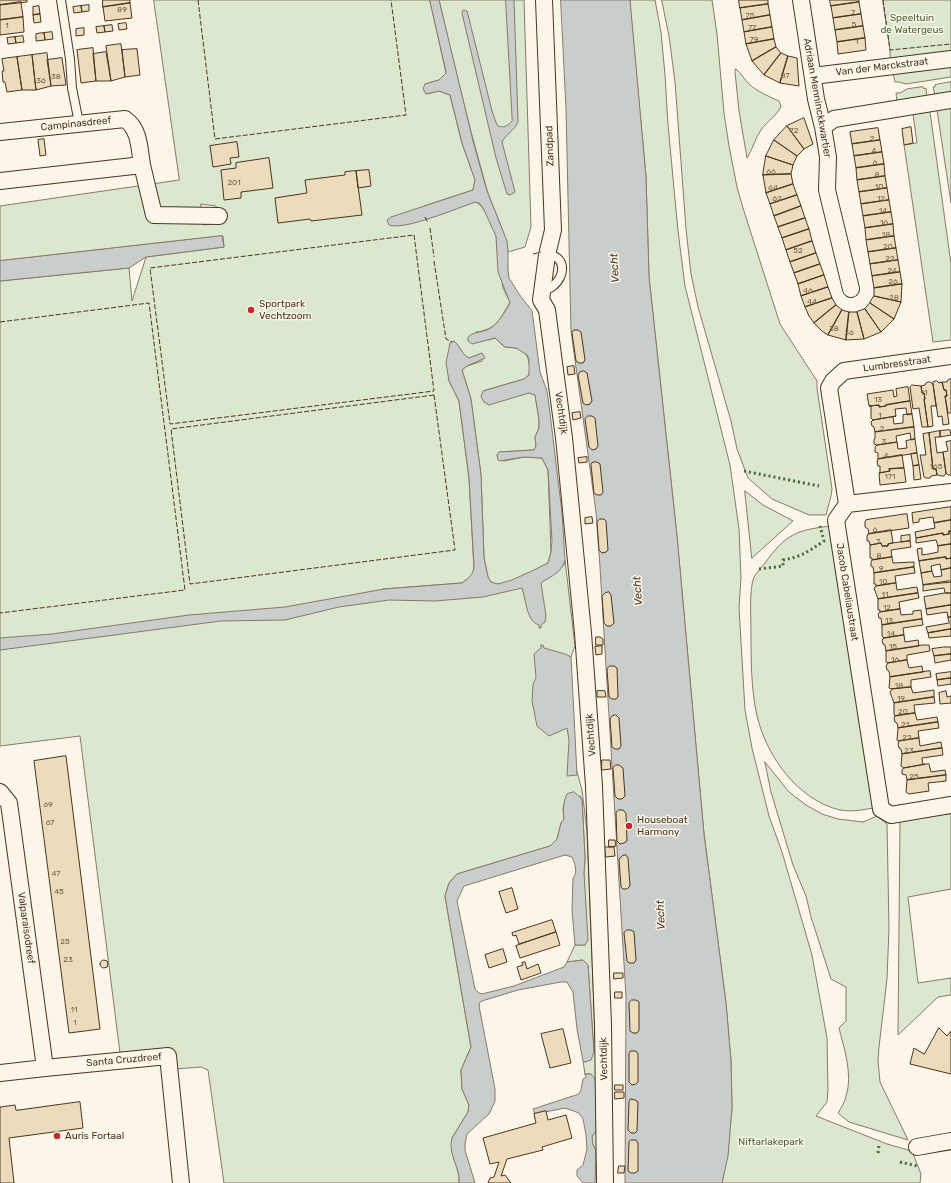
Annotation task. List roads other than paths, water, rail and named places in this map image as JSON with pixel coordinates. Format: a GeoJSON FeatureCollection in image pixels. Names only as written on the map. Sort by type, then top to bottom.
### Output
{"type":"FeatureCollection","features":[{"type":"Feature","properties":{"kind":"street","name":"Zandpad"},"geometry":{"type":"LineString","coordinates":[[541,292],[553,230],[544,0]]}},
{"type":"Feature","properties":{"kind":"street","name":"Adriaan Menninckkwartier"},"geometry":{"type":"LineString","coordinates":[[800,0],[816,99],[828,157],[827,190],[851,289]]}},
{"type":"Feature","properties":{"kind":"street","name":"Van der Marckstraat"},"geometry":{"type":"LineString","coordinates":[[813,76],[951,59]]}},
{"type":"Feature","properties":{"kind":"street"},"geometry":{"type":"LineString","coordinates":[[823,127],[834,119],[951,100]]}},
{"type":"Feature","properties":{"kind":"street","name":"Campinasdreef"},"geometry":{"type":"LineString","coordinates":[[0,132],[125,119],[132,124],[136,133],[154,215],[219,216]]}},
{"type":"Feature","properties":{"kind":"street"},"geometry":{"type":"LineString","coordinates":[[0,181],[142,165]]}},
{"type":"Feature","properties":{"kind":"street","name":"Vechtdijk"},"geometry":{"type":"LineString","coordinates":[[541,292],[540,300],[547,310],[564,438],[583,633],[592,755],[603,1025],[605,1183]]}},
{"type":"Feature","properties":{"kind":"street","name":"Lumbresstraat"},"geometry":{"type":"LineString","coordinates":[[847,504],[829,388],[833,381],[844,371],[951,356]]}},
{"type":"Feature","properties":{"kind":"street"},"geometry":{"type":"LineString","coordinates":[[847,504],[951,492]]}},
{"type":"Feature","properties":{"kind":"street","name":"Jacob Cabeliaustraat"},"geometry":{"type":"LineString","coordinates":[[847,504],[836,520],[880,809],[890,815],[951,805]]}},
{"type":"Feature","properties":{"kind":"street","name":"Valparaisodreef"},"geometry":{"type":"LineString","coordinates":[[0,790],[9,802],[45,1068]]}},
{"type":"Feature","properties":{"kind":"street","name":"Santa Cruzdreef"},"geometry":{"type":"LineString","coordinates":[[0,1074],[168,1056],[181,1183]]}},
{"type":"Feature","properties":{"kind":"street"},"geometry":{"type":"LineString","coordinates":[[917,1147],[951,1141]]}},
{"type":"Feature","properties":{"kind":"lane"},"geometry":{"type":"LineString","coordinates":[[61,0],[70,59],[72,88],[79,123]]}},
{"type":"Feature","properties":{"kind":"water"},"geometry":{"type":"Polygon","coordinates":[[[430,0],[439,0],[474,145],[487,191],[507,241],[509,278],[532,311],[540,372],[547,391],[562,513],[565,560],[556,574],[541,583],[546,616],[545,622],[541,625],[541,628],[539,628],[539,625],[531,619],[522,588],[483,597],[435,601],[389,600],[339,607],[285,620],[221,621],[0,650],[0,638],[52,634],[189,615],[285,607],[384,589],[462,583],[471,576],[474,565],[469,478],[459,401],[449,381],[446,363],[450,343],[454,341],[469,358],[482,353],[485,358],[467,366],[462,370],[471,399],[481,475],[484,558],[488,577],[491,582],[498,584],[512,580],[548,563],[552,541],[548,470],[542,458],[524,457],[499,461],[497,455],[499,452],[534,450],[536,446],[535,437],[539,428],[535,395],[529,393],[489,405],[484,402],[481,397],[483,391],[524,379],[529,375],[529,359],[527,355],[516,348],[505,347],[495,338],[472,344],[468,341],[468,337],[470,335],[491,328],[510,303],[498,272],[496,236],[483,208],[479,203],[475,202],[431,218],[406,225],[389,225],[387,220],[391,217],[473,190],[475,180],[462,143],[450,95],[439,91],[426,94],[423,89],[425,84],[439,80],[446,73],[430,0]]]}},
{"type":"Feature","properties":{"kind":"water"},"geometry":{"type":"Polygon","coordinates":[[[506,0],[514,0],[518,122],[502,142],[515,192],[510,195],[507,194],[496,158],[462,13],[463,10],[467,11],[492,111],[497,125],[501,127],[505,126],[512,121],[506,0]]]}},
{"type":"Feature","properties":{"kind":"water","name":"Vecht"},"geometry":{"type":"Polygon","coordinates":[[[561,0],[630,0],[646,177],[649,277],[677,536],[704,834],[726,1003],[731,1061],[732,1108],[728,1156],[722,1183],[625,1183],[626,997],[596,512],[571,331],[566,109],[561,0]]]}},
{"type":"Feature","properties":{"kind":"water"},"geometry":{"type":"Polygon","coordinates":[[[222,236],[224,247],[146,257],[129,268],[0,281],[0,261],[222,236]]]}},
{"type":"Feature","properties":{"kind":"water"},"geometry":{"type":"Polygon","coordinates":[[[541,645],[543,645],[544,648],[571,657],[577,775],[567,776],[569,740],[567,728],[549,736],[537,726],[532,701],[533,684],[536,678],[534,654],[541,648],[541,645]]]}},
{"type":"Feature","properties":{"kind":"water"},"geometry":{"type":"Polygon","coordinates":[[[574,792],[582,799],[588,940],[585,945],[575,945],[572,910],[573,878],[576,871],[572,857],[565,855],[464,886],[457,901],[475,989],[479,993],[482,994],[514,986],[564,967],[567,962],[583,960],[588,965],[594,1052],[591,1060],[585,1062],[583,1061],[577,1029],[573,992],[567,982],[518,990],[480,1002],[479,1006],[495,1089],[495,1101],[489,1114],[467,1134],[465,1150],[475,1183],[459,1183],[458,1172],[451,1150],[451,1144],[452,1138],[468,1112],[469,1105],[462,1089],[461,1070],[471,1047],[445,896],[449,883],[457,874],[550,846],[557,839],[561,823],[564,819],[563,813],[567,794],[574,792]]]}},
{"type":"Feature","properties":{"kind":"water"},"geometry":{"type":"Polygon","coordinates":[[[585,1074],[591,1074],[595,1079],[597,1130],[592,1136],[593,1145],[596,1150],[595,1183],[583,1183],[577,1176],[577,1170],[583,1165],[587,1149],[583,1119],[579,1113],[565,1108],[535,1114],[533,1109],[579,1094],[583,1079],[586,1077],[585,1074]]]}},
{"type":"Feature","properties":{"kind":"place","name":"Sportpark Vechtzoom"},"geometry":{"type":"Point","coordinates":[251,310]}},
{"type":"Feature","properties":{"kind":"place","name":"Houseboat Harmony"},"geometry":{"type":"Point","coordinates":[629,826]}},
{"type":"Feature","properties":{"kind":"place","name":"Auris Fortaal"},"geometry":{"type":"Point","coordinates":[57,1136]}},
{"type":"Feature","properties":{"kind":"park label","name":"Speeltuin de Watergeus"},"geometry":{"type":"Point","coordinates":[912,24]}},
{"type":"Feature","properties":{"kind":"park label","name":"Niftarlakepark"},"geometry":{"type":"Point","coordinates":[771,1142]}}]}
